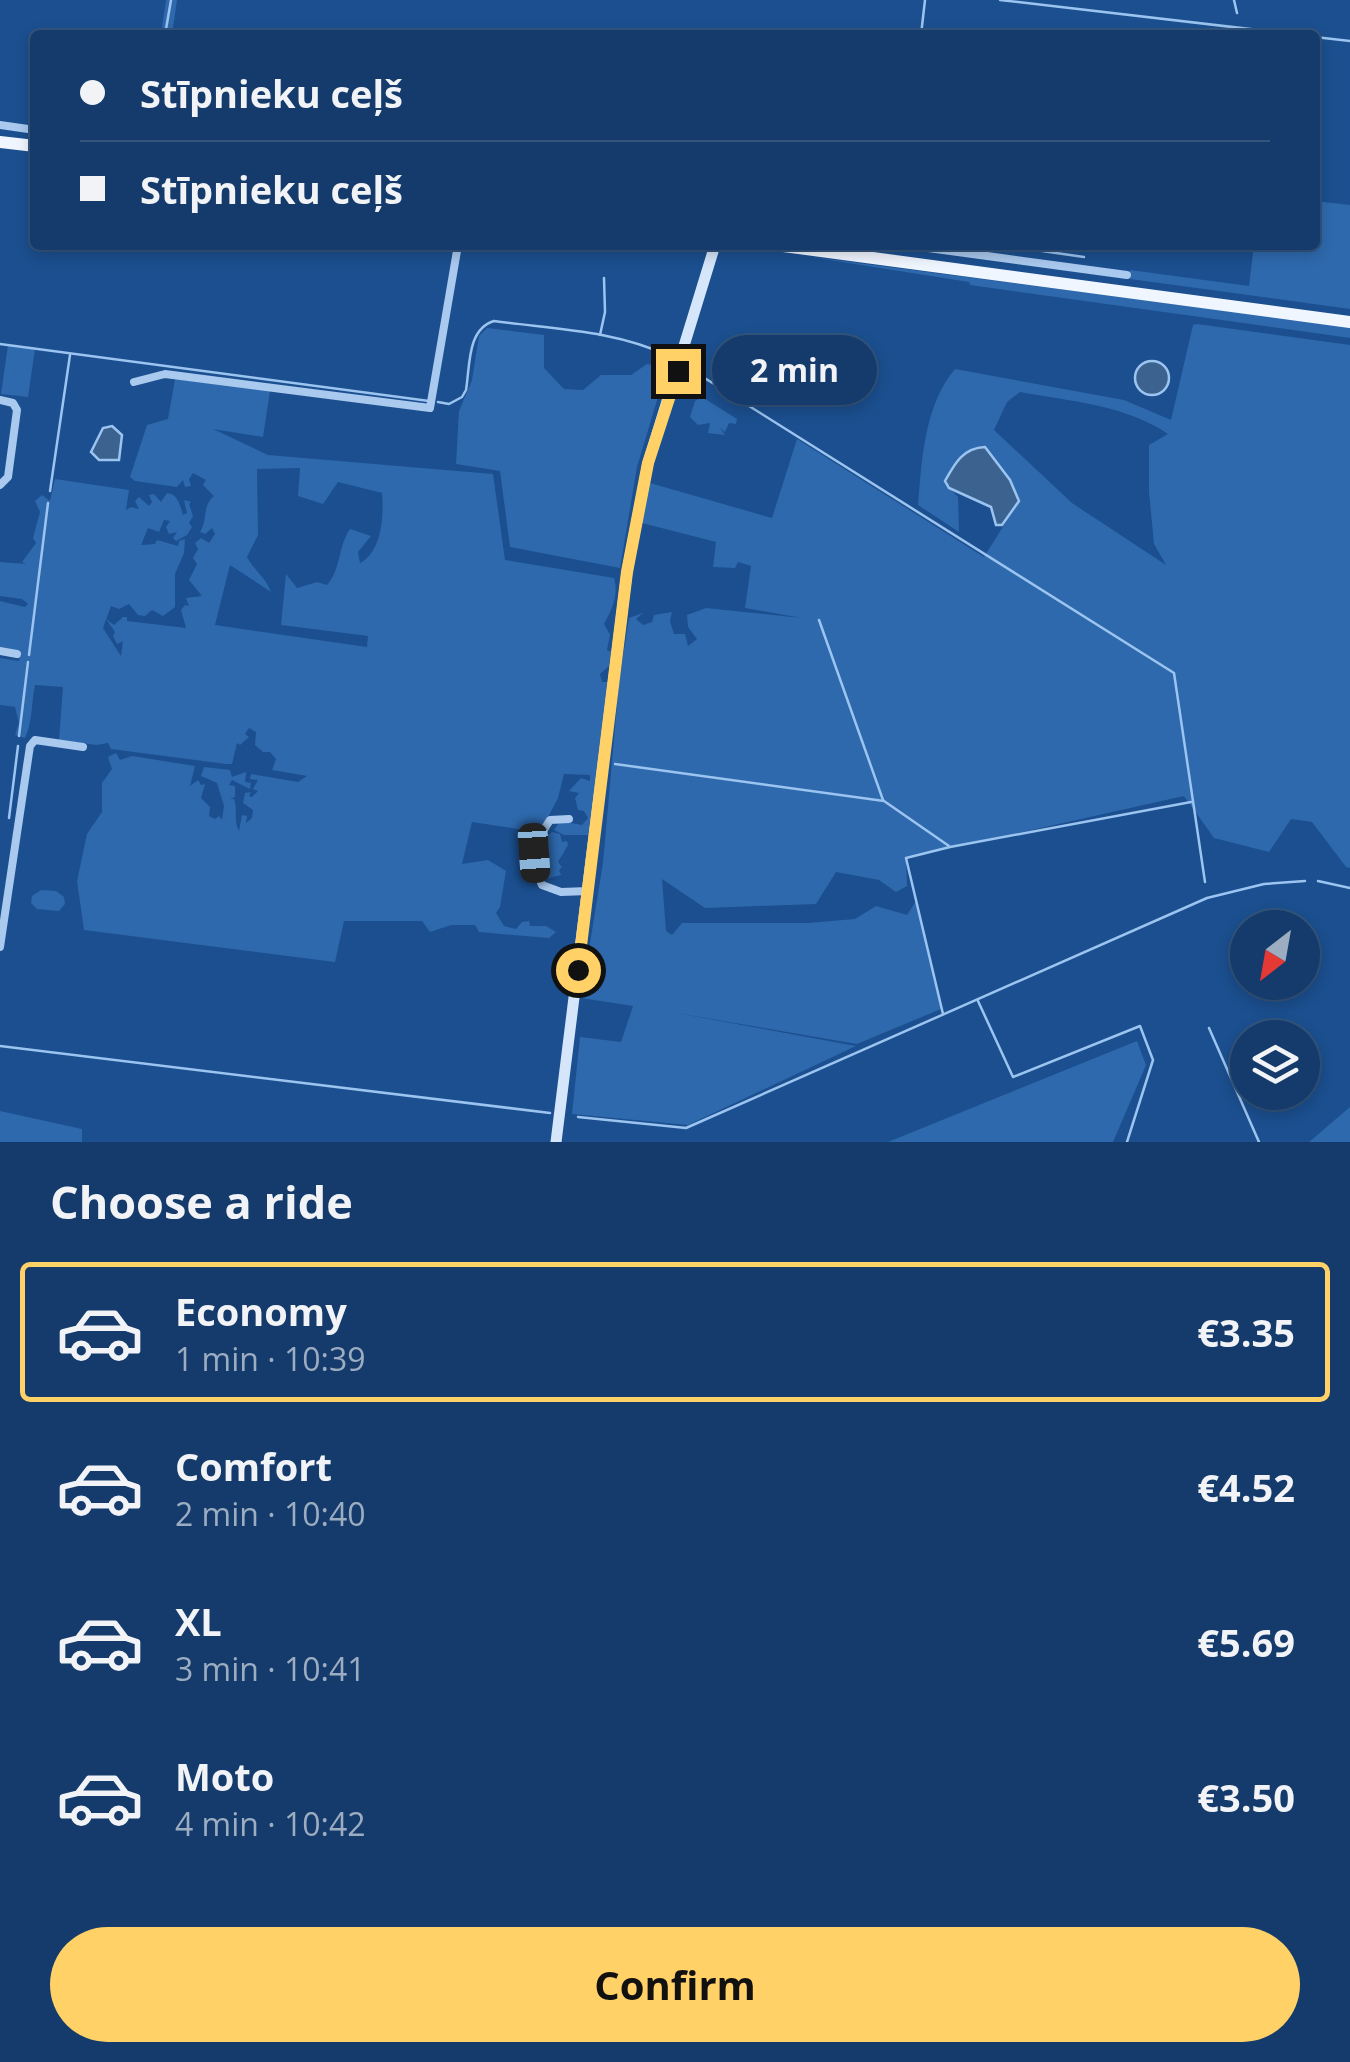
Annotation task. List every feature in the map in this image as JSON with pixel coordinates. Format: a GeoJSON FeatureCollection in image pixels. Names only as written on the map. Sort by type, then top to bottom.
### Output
{"type":"FeatureCollection","features":[{"type":"Feature","properties":{"kind":"main road"},"geometry":{"type":"LineString","coordinates":[[0,142],[30,145]]}},
{"type":"Feature","properties":{"kind":"main road"},"geometry":{"type":"LineString","coordinates":[[556,1142],[627,572],[640,500],[714,250]]}},
{"type":"Feature","properties":{"kind":"main road"},"geometry":{"type":"LineString","coordinates":[[813,250],[1350,322]]}},
{"type":"Feature","properties":{"kind":"street"},"geometry":{"type":"LineString","coordinates":[[0,126],[30,129]]}},
{"type":"Feature","properties":{"kind":"street"},"geometry":{"type":"LineString","coordinates":[[134,382],[165,374],[430,408],[457,250]]}},
{"type":"Feature","properties":{"kind":"street"},"geometry":{"type":"LineString","coordinates":[[943,250],[1127,275]]}},
{"type":"Feature","properties":{"kind":"street"},"geometry":{"type":"LineString","coordinates":[[0,400],[12,403],[17,410],[8,477],[0,485]]}},
{"type":"Feature","properties":{"kind":"street"},"geometry":{"type":"LineString","coordinates":[[0,651],[17,654]]}},
{"type":"Feature","properties":{"kind":"street"},"geometry":{"type":"LineString","coordinates":[[0,947],[30,746],[35,740],[83,747]]}},
{"type":"Feature","properties":{"kind":"street"},"geometry":{"type":"LineString","coordinates":[[568,819],[550,820],[536,841],[536,873],[542,885],[562,892],[588,891]]}},
{"type":"Feature","properties":{"kind":"shaded area"},"geometry":{"type":"Polygon","coordinates":[[[166,0],[177,0],[173,30],[162,30],[166,0]]]}},
{"type":"Feature","properties":{"kind":"shaded area"},"geometry":{"type":"Polygon","coordinates":[[[1320,202],[1350,205],[1350,309],[1130,279],[1130,270],[1249,286],[1253,250],[1320,250],[1320,202]]]}},
{"type":"Feature","properties":{"kind":"shaded area"},"geometry":{"type":"Polygon","coordinates":[[[804,256],[1350,327],[1350,338],[970,285],[804,256]]]}},
{"type":"Feature","properties":{"kind":"shaded area"},"geometry":{"type":"Polygon","coordinates":[[[1193,325],[1350,345],[1350,868],[1312,822],[1291,819],[1269,852],[1214,838],[1184,796],[906,858],[907,886],[896,892],[879,880],[836,872],[816,904],[705,908],[662,879],[666,931],[672,935],[682,923],[855,919],[876,906],[907,915],[916,901],[941,1009],[857,1044],[671,1012],[856,1046],[688,1125],[572,1114],[580,1037],[621,1042],[633,1006],[581,998],[603,863],[619,682],[629,618],[643,613],[636,619],[643,625],[652,622],[654,615],[672,612],[674,634],[685,634],[688,646],[697,639],[688,627],[687,615],[706,608],[802,618],[745,608],[751,566],[738,562],[735,568],[713,567],[716,542],[642,523],[650,483],[772,518],[797,439],[984,557],[1014,509],[1010,480],[985,447],[949,488],[958,497],[959,532],[918,505],[931,416],[955,369],[1124,400],[1171,420],[1193,325]],[[1020,392],[1007,402],[994,430],[1072,503],[1166,565],[1154,544],[1149,445],[1168,434],[1116,410],[1020,392]]]}},
{"type":"Feature","properties":{"kind":"shaded area"},"geometry":{"type":"Polygon","coordinates":[[[487,328],[544,335],[544,368],[564,389],[583,390],[601,375],[631,375],[647,364],[667,367],[637,467],[620,568],[510,547],[500,471],[456,464],[459,411],[472,380],[479,336],[487,328]]]}},
{"type":"Feature","properties":{"kind":"shaded area"},"geometry":{"type":"Polygon","coordinates":[[[8,345],[35,349],[28,397],[1,394],[8,345]]]}},
{"type":"Feature","properties":{"kind":"shaded area"},"geometry":{"type":"Polygon","coordinates":[[[1152,361],[1164,366],[1169,378],[1164,390],[1152,395],[1140,390],[1135,378],[1140,366],[1152,361]]]}},
{"type":"Feature","properties":{"kind":"shaded area"},"geometry":{"type":"Polygon","coordinates":[[[175,379],[270,391],[263,437],[213,429],[268,455],[493,474],[505,560],[614,578],[616,590],[604,624],[610,635],[607,650],[611,652],[609,666],[600,674],[602,682],[608,682],[591,835],[564,835],[554,830],[560,821],[582,825],[588,818],[578,810],[575,798],[579,793],[569,791],[581,778],[590,781],[590,775],[564,774],[546,821],[550,830],[547,833],[472,822],[462,864],[488,860],[506,871],[496,913],[504,926],[516,929],[529,921],[530,926],[546,926],[556,932],[549,938],[479,932],[475,925],[451,925],[430,932],[422,921],[344,921],[335,962],[84,930],[77,881],[87,834],[102,812],[102,783],[112,769],[108,757],[116,753],[120,760],[132,756],[195,766],[190,786],[198,780],[205,784],[201,798],[210,807],[209,816],[222,820],[224,806],[217,783],[201,776],[204,767],[230,770],[232,777],[246,772],[245,782],[251,783],[250,789],[232,780],[229,785],[235,786],[235,797],[230,799],[234,799],[239,831],[242,815],[247,816],[246,823],[252,818],[253,810],[243,803],[245,793],[251,792],[252,797],[258,791],[253,789],[258,780],[250,779],[251,774],[298,782],[307,776],[272,770],[276,759],[255,745],[256,732],[249,728],[245,734],[249,737],[240,745],[237,743],[232,764],[111,749],[108,743],[59,740],[63,687],[35,685],[25,738],[15,735],[19,723],[15,707],[0,705],[0,658],[19,661],[21,651],[0,647],[0,601],[25,607],[28,604],[22,599],[0,596],[0,562],[26,564],[22,562],[36,543],[33,538],[40,512],[35,501],[42,495],[50,501],[55,479],[129,490],[126,510],[139,509],[135,501],[139,497],[149,506],[149,495],[154,494],[161,502],[167,493],[174,495],[183,515],[187,513],[184,500],[191,502],[192,527],[187,535],[176,541],[173,538],[177,532],[169,534],[166,527],[170,521],[164,520],[159,532],[148,528],[141,545],[155,544],[157,540],[178,546],[185,539],[175,574],[175,607],[163,616],[152,610],[145,616],[138,615],[129,604],[119,609],[111,606],[106,619],[114,625],[127,617],[127,621],[186,628],[181,610],[189,606],[186,598],[202,596],[189,580],[197,564],[193,558],[198,549],[195,543],[201,538],[209,543],[215,534],[212,528],[205,534],[200,532],[214,496],[203,485],[206,480],[193,473],[189,479],[191,486],[185,487],[183,480],[177,487],[130,477],[147,425],[168,419],[175,379]],[[300,468],[257,469],[258,535],[247,557],[271,592],[230,565],[215,625],[367,647],[368,636],[281,625],[286,574],[297,588],[317,582],[327,585],[350,529],[371,536],[358,552],[360,563],[373,551],[382,522],[382,493],[338,482],[323,504],[298,496],[300,468]],[[106,619],[103,628],[121,656],[123,641],[117,644],[115,632],[106,619]]]}},
{"type":"Feature","properties":{"kind":"shaded area"},"geometry":{"type":"Polygon","coordinates":[[[702,397],[737,419],[736,424],[729,423],[725,432],[720,428],[725,435],[708,433],[710,423],[698,425],[690,417],[695,401],[702,397]]]}},
{"type":"Feature","properties":{"kind":"shaded area"},"geometry":{"type":"Polygon","coordinates":[[[112,426],[122,435],[119,460],[99,460],[91,452],[103,428],[112,426]]]}},
{"type":"Feature","properties":{"kind":"shaded area"},"geometry":{"type":"Polygon","coordinates":[[[985,447],[1010,480],[1019,501],[1002,525],[996,525],[991,507],[949,488],[945,481],[965,453],[985,447]]]}},
{"type":"Feature","properties":{"kind":"shaded area"},"geometry":{"type":"Polygon","coordinates":[[[552,832],[560,834],[562,842],[567,841],[568,845],[558,862],[561,875],[545,879],[537,869],[548,865],[538,858],[544,837],[552,832]]]}},
{"type":"Feature","properties":{"kind":"shaded area"},"geometry":{"type":"Polygon","coordinates":[[[41,890],[56,891],[64,897],[65,904],[59,911],[37,909],[31,903],[32,896],[41,890]]]}},
{"type":"Feature","properties":{"kind":"shaded area"},"geometry":{"type":"Polygon","coordinates":[[[1137,1041],[1146,1065],[1113,1142],[888,1142],[1137,1041]]]}},
{"type":"Feature","properties":{"kind":"shaded area"},"geometry":{"type":"Polygon","coordinates":[[[1350,1107],[1350,1142],[1309,1142],[1350,1107]]]}},
{"type":"Feature","properties":{"kind":"shaded area"},"geometry":{"type":"Polygon","coordinates":[[[0,1111],[82,1129],[82,1142],[0,1142],[0,1111]]]}},
{"type":"Feature","properties":{"kind":"waterway"},"geometry":{"type":"LineString","coordinates":[[166,30],[171,0]]}},
{"type":"Feature","properties":{"kind":"waterway"},"geometry":{"type":"LineString","coordinates":[[922,30],[925,0]]}},
{"type":"Feature","properties":{"kind":"waterway"},"geometry":{"type":"LineString","coordinates":[[1000,0],[1258,30]]}},
{"type":"Feature","properties":{"kind":"waterway"},"geometry":{"type":"LineString","coordinates":[[1234,0],[1237,13]]}},
{"type":"Feature","properties":{"kind":"waterway"},"geometry":{"type":"LineString","coordinates":[[1320,38],[1350,41]]}},
{"type":"Feature","properties":{"kind":"waterway"},"geometry":{"type":"LineString","coordinates":[[1035,250],[1084,257]]}},
{"type":"Feature","properties":{"kind":"waterway"},"geometry":{"type":"LineString","coordinates":[[600,335],[605,312],[604,278]]}},
{"type":"Feature","properties":{"kind":"waterway"},"geometry":{"type":"LineString","coordinates":[[438,402],[449,404],[462,397],[474,340],[485,325],[494,321],[605,336],[669,356]]}},
{"type":"Feature","properties":{"kind":"waterway"},"geometry":{"type":"LineString","coordinates":[[0,344],[429,401]]}},
{"type":"Feature","properties":{"kind":"waterway"},"geometry":{"type":"LineString","coordinates":[[50,491],[70,355]]}},
{"type":"Feature","properties":{"kind":"waterway"},"geometry":{"type":"LineString","coordinates":[[695,372],[1174,673],[1205,882]]}},
{"type":"Feature","properties":{"kind":"waterway"},"geometry":{"type":"LineString","coordinates":[[29,655],[48,503]]}},
{"type":"Feature","properties":{"kind":"waterway"},"geometry":{"type":"LineString","coordinates":[[819,620],[883,800]]}},
{"type":"Feature","properties":{"kind":"waterway"},"geometry":{"type":"LineString","coordinates":[[19,736],[28,662]]}},
{"type":"Feature","properties":{"kind":"waterway"},"geometry":{"type":"LineString","coordinates":[[9,818],[18,746]]}},
{"type":"Feature","properties":{"kind":"waterway"},"geometry":{"type":"LineString","coordinates":[[615,764],[884,801],[949,846]]}},
{"type":"Feature","properties":{"kind":"waterway"},"geometry":{"type":"LineString","coordinates":[[943,1014],[906,858],[1191,802]]}},
{"type":"Feature","properties":{"kind":"waterway"},"geometry":{"type":"LineString","coordinates":[[578,1117],[686,1128],[1207,898],[1264,884],[1305,881]]}},
{"type":"Feature","properties":{"kind":"waterway"},"geometry":{"type":"LineString","coordinates":[[1318,881],[1350,888]]}},
{"type":"Feature","properties":{"kind":"waterway"},"geometry":{"type":"LineString","coordinates":[[978,1001],[1013,1077],[1140,1026],[1153,1060],[1127,1142]]}},
{"type":"Feature","properties":{"kind":"waterway"},"geometry":{"type":"LineString","coordinates":[[1209,1028],[1259,1142]]}},
{"type":"Feature","properties":{"kind":"waterway"},"geometry":{"type":"LineString","coordinates":[[0,1046],[550,1113]]}},
{"type":"Feature","properties":{"kind":"route"},"geometry":{"type":"LineString","coordinates":[[578,970],[627,572],[648,463],[678,371]]}}]}
